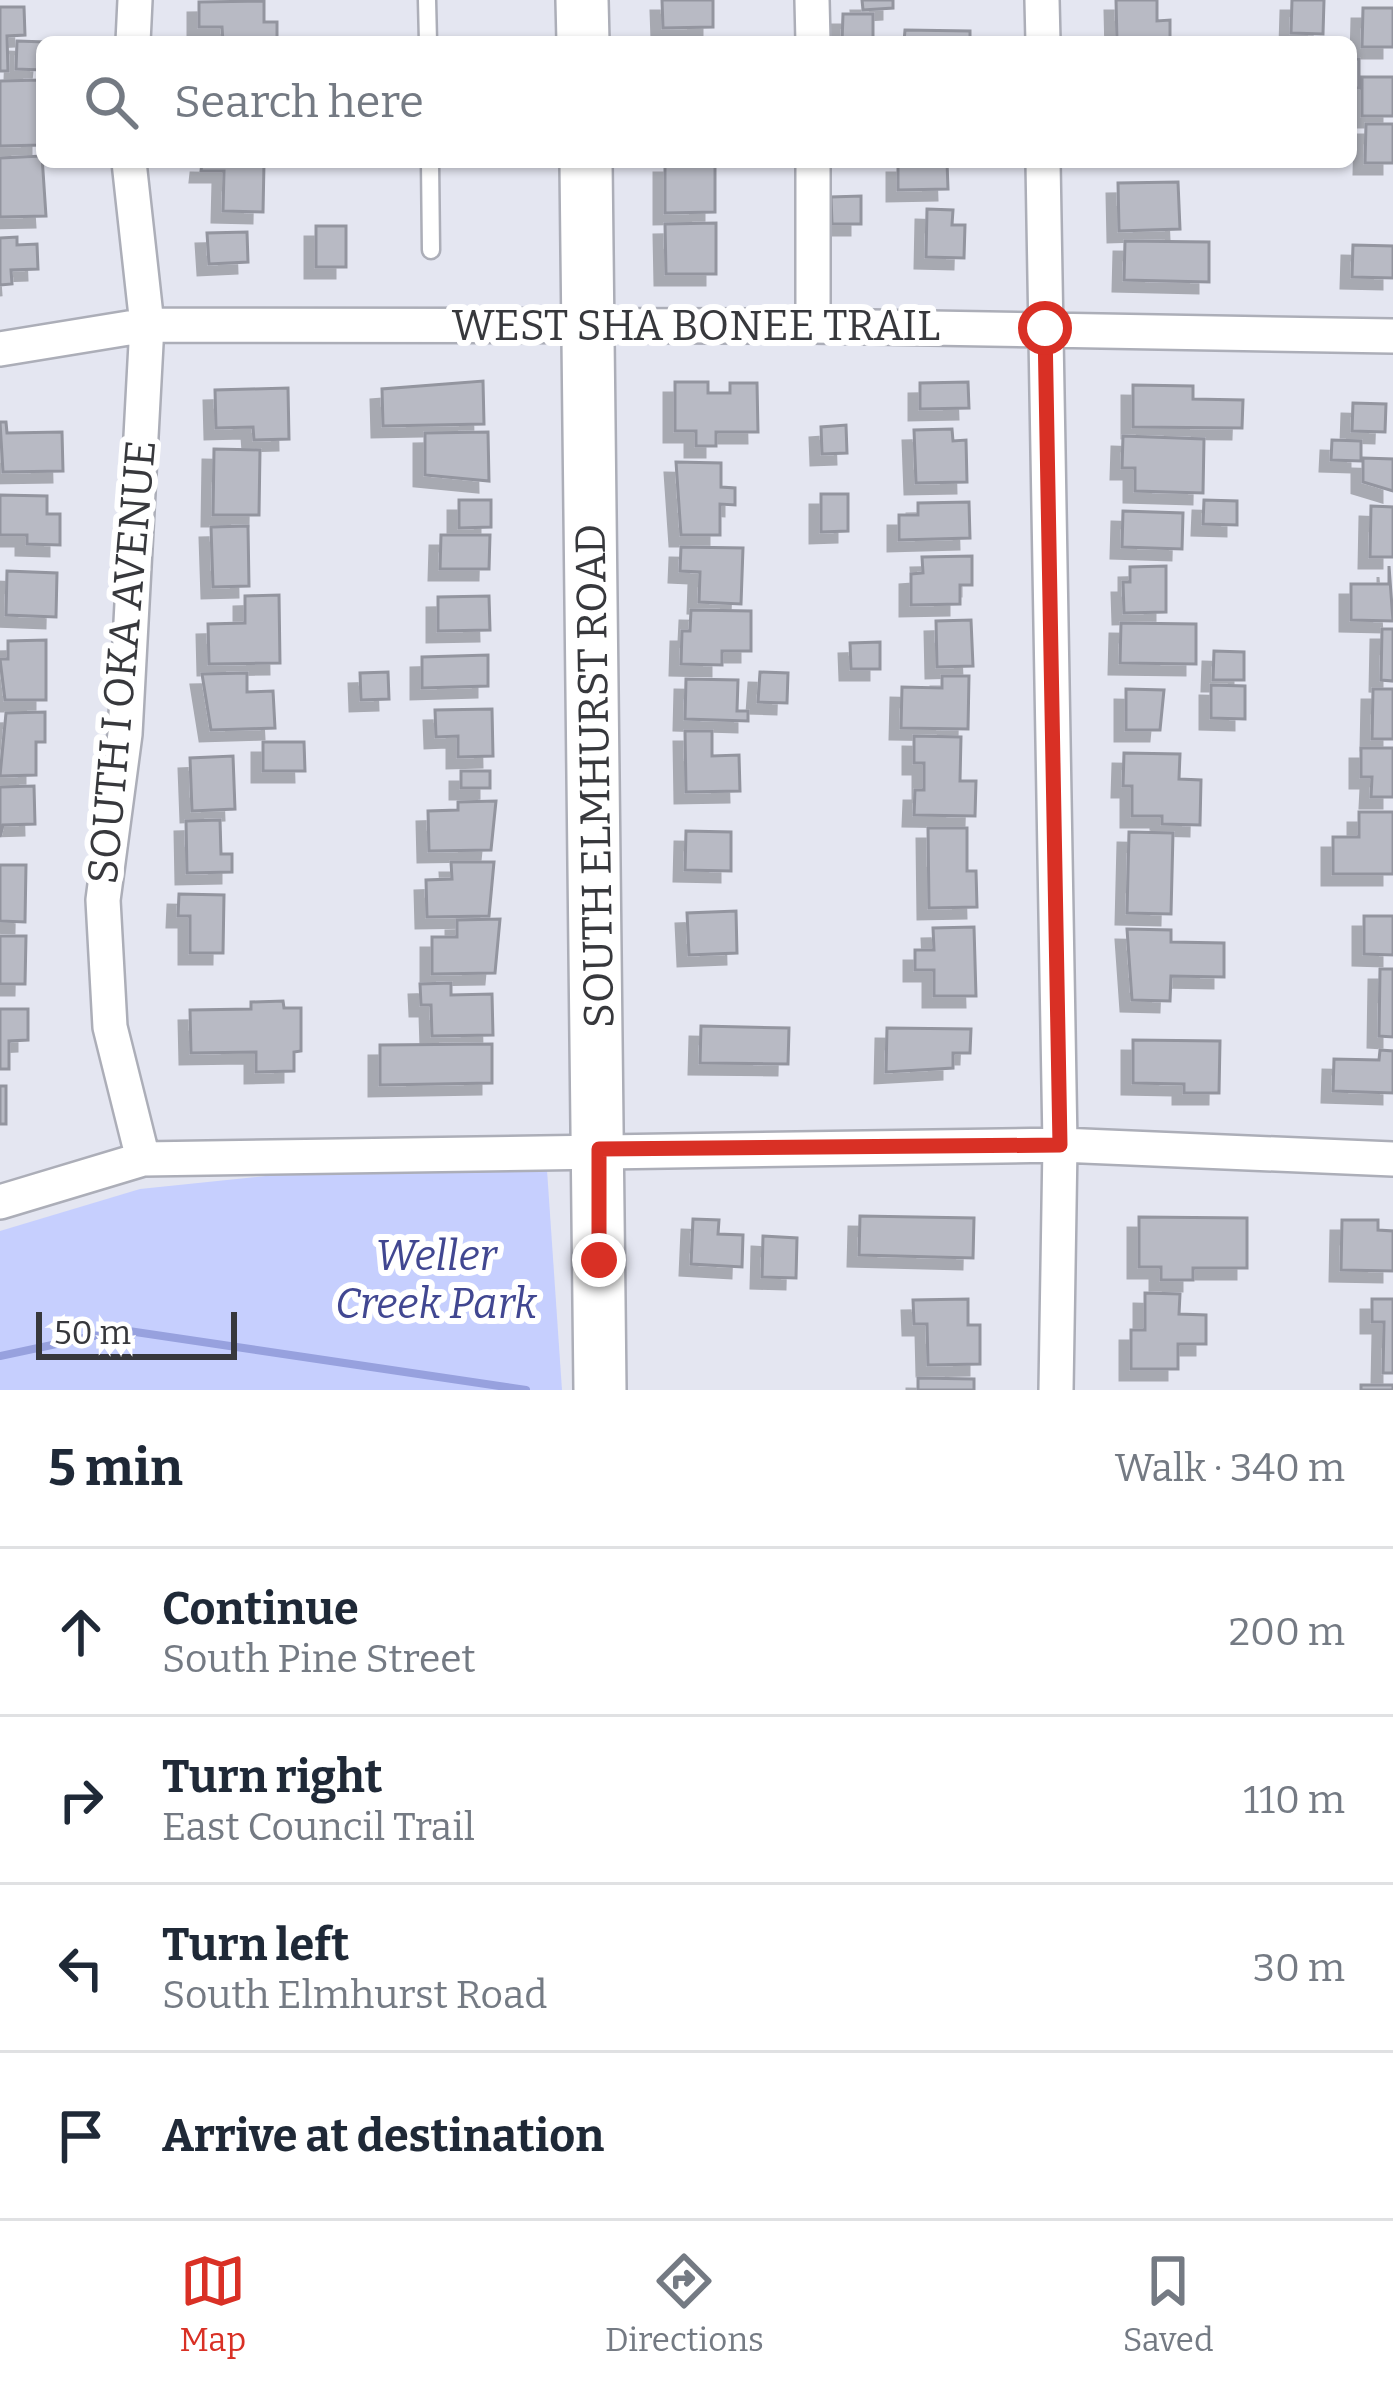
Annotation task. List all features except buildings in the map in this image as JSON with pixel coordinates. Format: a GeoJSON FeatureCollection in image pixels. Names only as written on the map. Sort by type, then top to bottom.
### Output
{"type":"FeatureCollection","features":[{"type":"Feature","properties":{"kind":"main road"},"geometry":{"type":"LineString","coordinates":[[582,0],[583,36]]}},
{"type":"Feature","properties":{"kind":"main road","name":"SOUTH ELMHURST ROAD"},"geometry":{"type":"LineString","coordinates":[[586,168],[600,1366]]}},
{"type":"Feature","properties":{"kind":"street"},"geometry":{"type":"LineString","coordinates":[[133,36],[135,0]]}},
{"type":"Feature","properties":{"kind":"street"},"geometry":{"type":"LineString","coordinates":[[812,0],[812,36]]}},
{"type":"Feature","properties":{"kind":"street"},"geometry":{"type":"LineString","coordinates":[[1042,0],[1042,36]]}},
{"type":"Feature","properties":{"kind":"street","name":"SOUTH I OKA AVENUE"},"geometry":{"type":"LineString","coordinates":[[130,168],[147,325],[125,734],[103,899],[110,1027],[143,1159]]}},
{"type":"Feature","properties":{"kind":"street"},"geometry":{"type":"LineString","coordinates":[[813,168],[813,326]]}},
{"type":"Feature","properties":{"kind":"street"},"geometry":{"type":"LineString","coordinates":[[1043,168],[1060,1145],[1056,1390]]}},
{"type":"Feature","properties":{"kind":"street","name":"WEST SHA BONEE TRAIL"},"geometry":{"type":"LineString","coordinates":[[0,349],[147,325],[1045,328],[1393,336]]}},
{"type":"Feature","properties":{"kind":"street"},"geometry":{"type":"LineString","coordinates":[[0,1202],[143,1159],[1060,1145],[1393,1159]]}},
{"type":"Feature","properties":{"kind":"lane"},"geometry":{"type":"LineString","coordinates":[[427,0],[428,36]]}},
{"type":"Feature","properties":{"kind":"lane"},"geometry":{"type":"LineString","coordinates":[[430,168],[431,250]]}},
{"type":"Feature","properties":{"kind":"green space","name":"Weller Creek Park"},"geometry":{"type":"Polygon","coordinates":[[[342,1168],[547,1170],[562,1390],[0,1390],[0,1231],[140,1189],[342,1168]]]}},
{"type":"Feature","properties":{"kind":"waterway"},"geometry":{"type":"LineString","coordinates":[[0,1356],[122,1330],[526,1390]]}},
{"type":"Feature","properties":{"kind":"route"},"geometry":{"type":"LineString","coordinates":[[599,1260],[599,1149],[1060,1145],[1045,328]]}}]}
